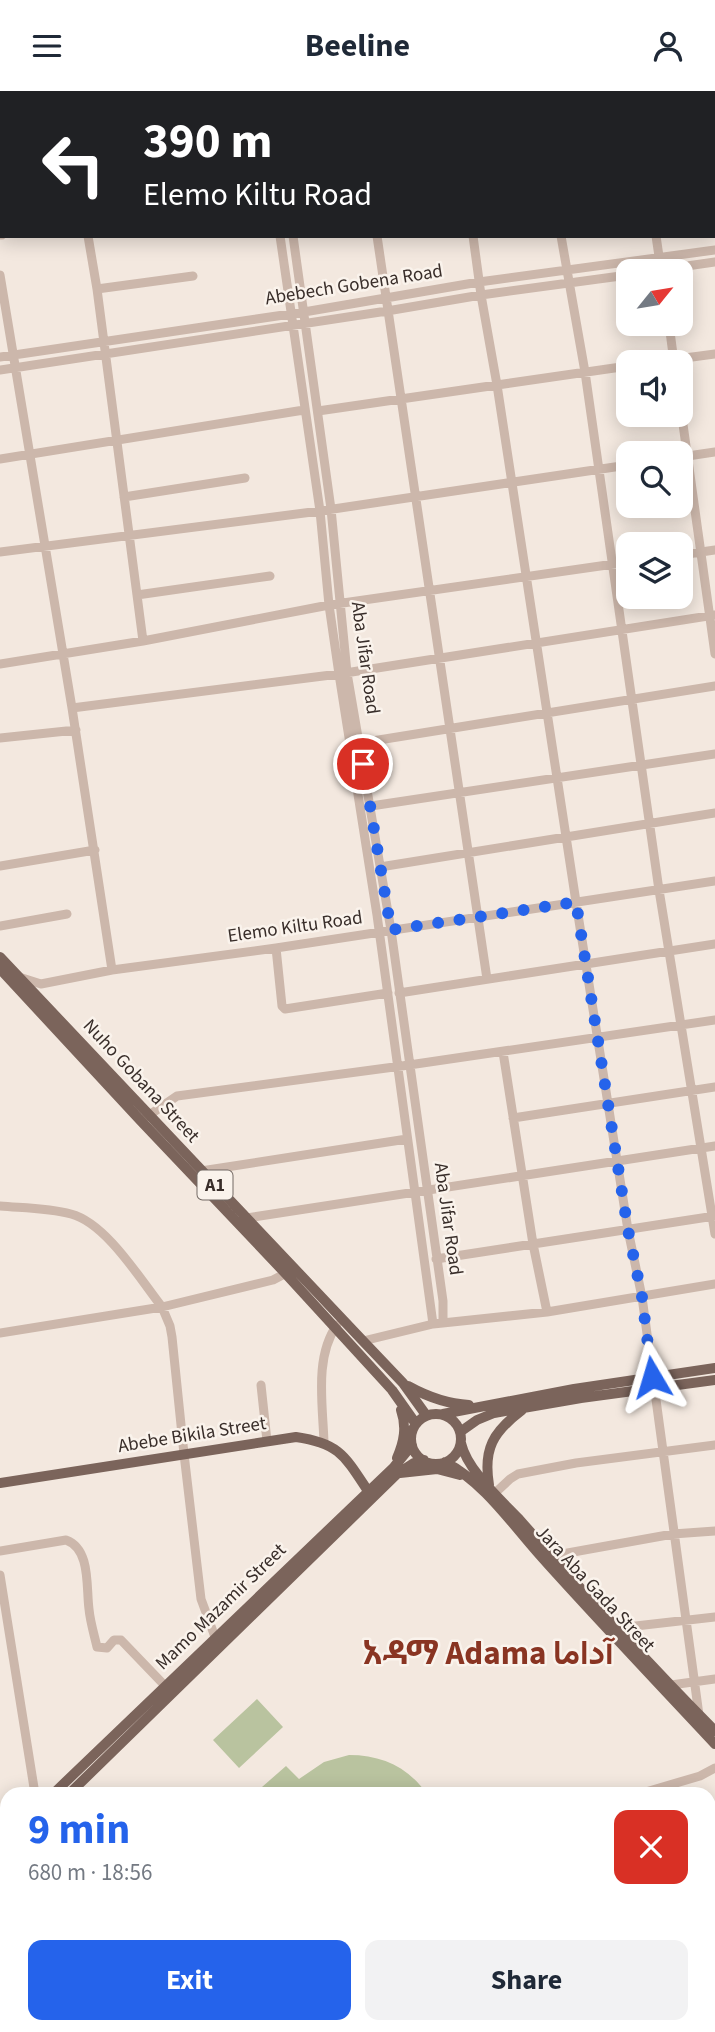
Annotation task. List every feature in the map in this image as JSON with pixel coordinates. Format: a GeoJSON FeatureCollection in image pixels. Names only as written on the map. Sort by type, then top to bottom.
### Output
{"type":"FeatureCollection","features":[{"type":"Feature","properties":{"kind":"main road","name":"Nuho Gobana Street"},"geometry":{"type":"LineString","coordinates":[[0,957],[6,974],[290,1271],[342,1318],[402,1383],[426,1415]]}},
{"type":"Feature","properties":{"kind":"main road","name":"Nuho Gobana Street"},"geometry":{"type":"LineString","coordinates":[[145,1118],[247,1218],[334,1328],[397,1397],[416,1424]]}},
{"type":"Feature","properties":{"kind":"main road"},"geometry":{"type":"LineString","coordinates":[[715,1368],[426,1415],[411,1433],[412,1444],[416,1454],[424,1460],[434,1464],[445,1462],[453,1458],[461,1438],[477,1420],[494,1413],[715,1380]]}},
{"type":"Feature","properties":{"kind":"main road"},"geometry":{"type":"LineString","coordinates":[[402,1383],[424,1395],[453,1404],[506,1402]]}},
{"type":"Feature","properties":{"kind":"main road"},"geometry":{"type":"LineString","coordinates":[[397,1397],[405,1428],[396,1471],[437,1469],[471,1478]]}},
{"type":"Feature","properties":{"kind":"main road"},"geometry":{"type":"LineString","coordinates":[[492,1489],[486,1468],[494,1438],[505,1423],[524,1409]]}},
{"type":"Feature","properties":{"kind":"main road"},"geometry":{"type":"LineString","coordinates":[[443,1414],[454,1421],[461,1438]]}},
{"type":"Feature","properties":{"kind":"main road","name":"Abebe Bikila Street"},"geometry":{"type":"LineString","coordinates":[[0,1483],[296,1437],[324,1443]]}},
{"type":"Feature","properties":{"kind":"main road","name":"Jara Aba Gada Street"},"geometry":{"type":"LineString","coordinates":[[461,1438],[468,1460],[548,1559],[618,1628],[715,1731]]}},
{"type":"Feature","properties":{"kind":"main road"},"geometry":{"type":"LineString","coordinates":[[324,1443],[335,1448],[352,1466],[368,1491]]}},
{"type":"Feature","properties":{"kind":"main road","name":"Mamo Mazamir Street"},"geometry":{"type":"LineString","coordinates":[[75,1787],[169,1689],[396,1471],[412,1444]]}},
{"type":"Feature","properties":{"kind":"main road","name":"Mamo Mazamir Street"},"geometry":{"type":"LineString","coordinates":[[361,1504],[368,1491],[396,1471],[424,1460]]}},
{"type":"Feature","properties":{"kind":"main road","name":"Jara Aba Gada Street"},"geometry":{"type":"LineString","coordinates":[[445,1462],[471,1478],[715,1744]]}},
{"type":"Feature","properties":{"kind":"main road","name":"Mamo Mazamir Street"},"geometry":{"type":"LineString","coordinates":[[61,1787],[169,1689]]}},
{"type":"Feature","properties":{"kind":"street"},"geometry":{"type":"LineString","coordinates":[[88,238],[143,641]]}},
{"type":"Feature","properties":{"kind":"street","name":"Aba Jifar Road"},"geometry":{"type":"LineString","coordinates":[[280,238],[335,604],[414,1192],[438,1323]]}},
{"type":"Feature","properties":{"kind":"street","name":"Aba Jifar Road"},"geometry":{"type":"LineString","coordinates":[[293,238],[331,509],[335,604]]}},
{"type":"Feature","properties":{"kind":"street"},"geometry":{"type":"LineString","coordinates":[[377,238],[487,979]]}},
{"type":"Feature","properties":{"kind":"street"},"geometry":{"type":"LineString","coordinates":[[472,238],[498,385],[597,1038],[628,1230],[642,1297],[699,1715]]}},
{"type":"Feature","properties":{"kind":"street"},"geometry":{"type":"LineString","coordinates":[[561,238],[585,372],[659,890],[715,1234]]}},
{"type":"Feature","properties":{"kind":"street"},"geometry":{"type":"LineString","coordinates":[[656,238],[659,258]]}},
{"type":"Feature","properties":{"kind":"street","name":"Abebech Gobena Road"},"geometry":{"type":"LineString","coordinates":[[0,357],[304,312],[479,282],[715,250]]}},
{"type":"Feature","properties":{"kind":"street"},"geometry":{"type":"LineString","coordinates":[[693,265],[715,262]]}},
{"type":"Feature","properties":{"kind":"street"},"geometry":{"type":"LineString","coordinates":[[0,275],[76,730],[112,971]]}},
{"type":"Feature","properties":{"kind":"street"},"geometry":{"type":"LineString","coordinates":[[97,289],[193,276]]}},
{"type":"Feature","properties":{"kind":"street","name":"Abebech Gobena Road"},"geometry":{"type":"LineString","coordinates":[[0,370],[481,295],[616,277]]}},
{"type":"Feature","properties":{"kind":"street"},"geometry":{"type":"LineString","coordinates":[[693,357],[715,353]]}},
{"type":"Feature","properties":{"kind":"street"},"geometry":{"type":"LineString","coordinates":[[318,411],[616,368]]}},
{"type":"Feature","properties":{"kind":"street"},"geometry":{"type":"LineString","coordinates":[[0,459],[304,410]]}},
{"type":"Feature","properties":{"kind":"street"},"geometry":{"type":"LineString","coordinates":[[693,456],[715,452]]}},
{"type":"Feature","properties":{"kind":"street"},"geometry":{"type":"LineString","coordinates":[[0,552],[320,511],[616,467]]}},
{"type":"Feature","properties":{"kind":"street"},"geometry":{"type":"LineString","coordinates":[[124,497],[245,478]]}},
{"type":"Feature","properties":{"kind":"street"},"geometry":{"type":"LineString","coordinates":[[693,507],[712,615],[715,654]]}},
{"type":"Feature","properties":{"kind":"street"},"geometry":{"type":"LineString","coordinates":[[693,553],[715,550]]}},
{"type":"Feature","properties":{"kind":"street"},"geometry":{"type":"LineString","coordinates":[[0,664],[143,641],[335,604],[616,564]]}},
{"type":"Feature","properties":{"kind":"street"},"geometry":{"type":"LineString","coordinates":[[137,595],[270,576]]}},
{"type":"Feature","properties":{"kind":"street"},"geometry":{"type":"LineString","coordinates":[[72,708],[343,673],[712,615]]}},
{"type":"Feature","properties":{"kind":"street","name":"Aba Jifar Road"},"geometry":{"type":"LineString","coordinates":[[343,673],[360,743],[391,930],[443,1301],[438,1323]]}},
{"type":"Feature","properties":{"kind":"street"},"geometry":{"type":"LineString","coordinates":[[360,743],[715,686]]}},
{"type":"Feature","properties":{"kind":"street"},"geometry":{"type":"LineString","coordinates":[[0,738],[76,730]]}},
{"type":"Feature","properties":{"kind":"street"},"geometry":{"type":"LineString","coordinates":[[371,806],[715,754]]}},
{"type":"Feature","properties":{"kind":"street"},"geometry":{"type":"LineString","coordinates":[[380,867],[715,813]]}},
{"type":"Feature","properties":{"kind":"street"},"geometry":{"type":"LineString","coordinates":[[0,866],[95,850]]}},
{"type":"Feature","properties":{"kind":"street","name":"Elemo Kiltu Road"},"geometry":{"type":"LineString","coordinates":[[6,974],[41,983],[715,881]]}},
{"type":"Feature","properties":{"kind":"street"},"geometry":{"type":"LineString","coordinates":[[0,926],[67,914]]}},
{"type":"Feature","properties":{"kind":"street"},"geometry":{"type":"LineString","coordinates":[[399,993],[715,944]]}},
{"type":"Feature","properties":{"kind":"street"},"geometry":{"type":"LineString","coordinates":[[276,948],[282,1006],[285,1009],[388,993]]}},
{"type":"Feature","properties":{"kind":"street"},"geometry":{"type":"LineString","coordinates":[[145,1118],[177,1096],[715,1020]]}},
{"type":"Feature","properties":{"kind":"street"},"geometry":{"type":"LineString","coordinates":[[503,1052],[533,1244],[547,1312]]}},
{"type":"Feature","properties":{"kind":"street"},"geometry":{"type":"LineString","coordinates":[[513,1118],[715,1087]]}},
{"type":"Feature","properties":{"kind":"street"},"geometry":{"type":"LineString","coordinates":[[201,1171],[407,1139]]}},
{"type":"Feature","properties":{"kind":"street"},"geometry":{"type":"LineString","coordinates":[[247,1218],[715,1146]]}},
{"type":"Feature","properties":{"kind":"street"},"geometry":{"type":"LineString","coordinates":[[0,1206],[73,1214],[94,1224],[115,1246],[162,1307],[170,1326],[201,1599],[218,1641]]}},
{"type":"Feature","properties":{"kind":"street"},"geometry":{"type":"LineString","coordinates":[[436,1259],[713,1217]]}},
{"type":"Feature","properties":{"kind":"street"},"geometry":{"type":"LineString","coordinates":[[0,1333],[162,1307],[273,1280],[290,1271]]}},
{"type":"Feature","properties":{"kind":"street"},"geometry":{"type":"LineString","coordinates":[[363,1341],[438,1323],[547,1312],[715,1284]]}},
{"type":"Feature","properties":{"kind":"street"},"geometry":{"type":"LineString","coordinates":[[324,1443],[325,1352],[334,1328],[342,1318]]}},
{"type":"Feature","properties":{"kind":"street"},"geometry":{"type":"LineString","coordinates":[[261,1385],[267,1441]]}},
{"type":"Feature","properties":{"kind":"street"},"geometry":{"type":"LineString","coordinates":[[492,1489],[518,1474],[715,1445]]}},
{"type":"Feature","properties":{"kind":"street"},"geometry":{"type":"LineString","coordinates":[[548,1559],[673,1534],[715,1531]]}},
{"type":"Feature","properties":{"kind":"street"},"geometry":{"type":"LineString","coordinates":[[0,1551],[66,1540],[74,1543],[80,1551],[88,1584],[89,1608],[97,1647],[107,1648],[114,1640],[121,1640],[169,1689]]}},
{"type":"Feature","properties":{"kind":"street"},"geometry":{"type":"LineString","coordinates":[[0,1575],[34,1787]]}},
{"type":"Feature","properties":{"kind":"street"},"geometry":{"type":"LineString","coordinates":[[618,1628],[715,1617]]}},
{"type":"Feature","properties":{"kind":"street"},"geometry":{"type":"LineString","coordinates":[[671,1685],[715,1679]]}},
{"type":"Feature","properties":{"kind":"street"},"geometry":{"type":"LineString","coordinates":[[663,1787],[700,1776],[715,1768]]}},
{"type":"Feature","properties":{"kind":"green space"},"geometry":{"type":"Polygon","coordinates":[[[257,1699],[283,1727],[239,1768],[213,1740],[257,1699]]]}},
{"type":"Feature","properties":{"kind":"green space"},"geometry":{"type":"Polygon","coordinates":[[[349,1755],[372,1757],[403,1770],[422,1787],[262,1787],[286,1766],[299,1779],[324,1762],[349,1755]]]}},
{"type":"Feature","properties":{"kind":"district","name":"አዳማ Adama آداما"},"geometry":{"type":"Point","coordinates":[488,1653]}},
{"type":"Feature","properties":{"kind":"route"},"geometry":{"type":"LineString","coordinates":[[363,764],[391,930],[576,902],[628,1230],[642,1297],[652,1377]]}}]}
